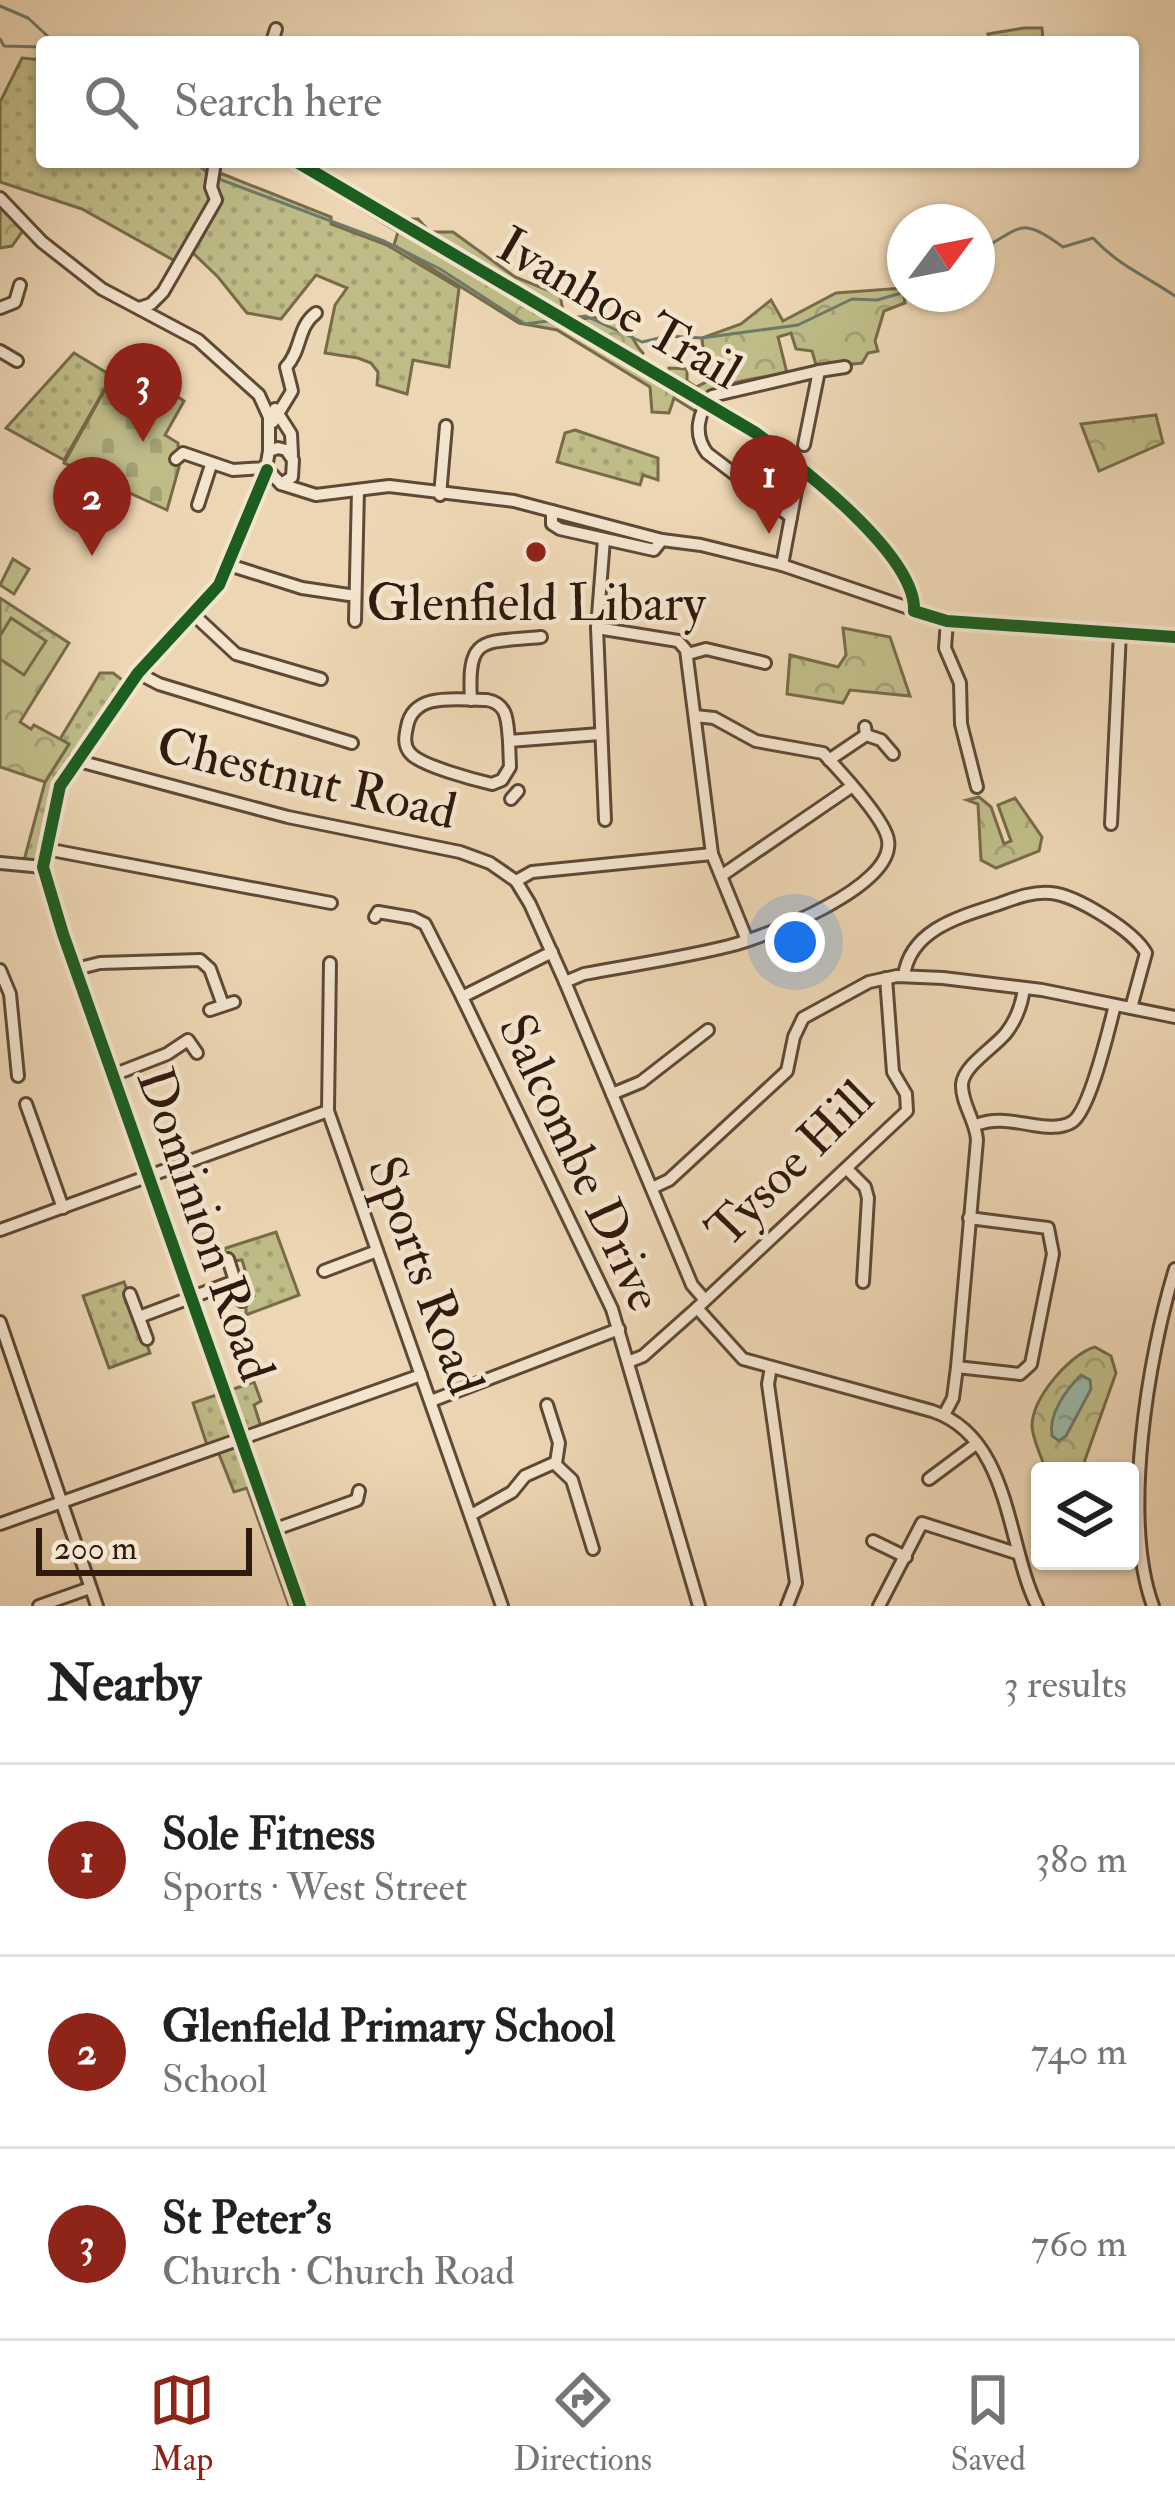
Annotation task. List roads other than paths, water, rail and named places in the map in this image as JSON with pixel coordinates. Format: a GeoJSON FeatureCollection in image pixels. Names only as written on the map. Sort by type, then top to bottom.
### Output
{"type":"FeatureCollection","features":[{"type":"Feature","properties":{"kind":"street"},"geometry":{"type":"LineString","coordinates":[[139,308],[152,304],[163,292],[216,200],[215,168]]}},
{"type":"Feature","properties":{"kind":"street"},"geometry":{"type":"LineString","coordinates":[[0,198],[49,247],[108,293],[198,340],[278,412],[291,434],[292,455],[284,482]]}},
{"type":"Feature","properties":{"kind":"street"},"geometry":{"type":"LineString","coordinates":[[0,308],[15,302],[20,285]]}},
{"type":"Feature","properties":{"kind":"street"},"geometry":{"type":"LineString","coordinates":[[163,292],[167,321]]}},
{"type":"Feature","properties":{"kind":"street"},"geometry":{"type":"LineString","coordinates":[[0,863],[44,867],[53,808],[75,760],[138,673],[218,585],[260,492],[278,412],[292,391],[280,364],[298,351],[303,327],[316,313]]}},
{"type":"Feature","properties":{"kind":"street"},"geometry":{"type":"LineString","coordinates":[[0,351],[17,361]]}},
{"type":"Feature","properties":{"kind":"street"},"geometry":{"type":"LineString","coordinates":[[791,518],[707,453],[699,436],[699,415],[712,396],[844,367]]}},
{"type":"Feature","properties":{"kind":"street"},"geometry":{"type":"LineString","coordinates":[[804,445],[819,371]]}},
{"type":"Feature","properties":{"kind":"street"},"geometry":{"type":"LineString","coordinates":[[259,395],[272,431]]}},
{"type":"Feature","properties":{"kind":"street"},"geometry":{"type":"LineString","coordinates":[[440,495],[446,426]]}},
{"type":"Feature","properties":{"kind":"street"},"geometry":{"type":"LineString","coordinates":[[269,452],[282,448],[292,455]]}},
{"type":"Feature","properties":{"kind":"street"},"geometry":{"type":"LineString","coordinates":[[176,459],[183,453],[211,465],[267,469],[304,492],[324,495],[389,486],[514,502],[782,565],[946,621],[1175,637]]}},
{"type":"Feature","properties":{"kind":"street"},"geometry":{"type":"LineString","coordinates":[[198,505],[211,465]]}},
{"type":"Feature","properties":{"kind":"street"},"geometry":{"type":"LineString","coordinates":[[260,492],[284,482]]}},
{"type":"Feature","properties":{"kind":"street"},"geometry":{"type":"LineString","coordinates":[[782,565],[797,485]]}},
{"type":"Feature","properties":{"kind":"street"},"geometry":{"type":"LineString","coordinates":[[355,621],[358,490]]}},
{"type":"Feature","properties":{"kind":"street"},"geometry":{"type":"LineString","coordinates":[[552,511],[555,527],[654,550],[662,540]]}},
{"type":"Feature","properties":{"kind":"street"},"geometry":{"type":"LineString","coordinates":[[604,539],[597,628],[605,820]]}},
{"type":"Feature","properties":{"kind":"street"},"geometry":{"type":"LineString","coordinates":[[229,565],[302,588],[349,595]]}},
{"type":"Feature","properties":{"kind":"street"},"geometry":{"type":"LineString","coordinates":[[193,614],[236,654],[321,679]]}},
{"type":"Feature","properties":{"kind":"street"},"geometry":{"type":"LineString","coordinates":[[946,621],[945,648],[960,683],[961,724],[977,787]]}},
{"type":"Feature","properties":{"kind":"street"},"geometry":{"type":"LineString","coordinates":[[597,628],[678,641],[688,654],[712,854],[747,940]]}},
{"type":"Feature","properties":{"kind":"street"},"geometry":{"type":"LineString","coordinates":[[1111,824],[1120,632]]}},
{"type":"Feature","properties":{"kind":"street"},"geometry":{"type":"LineString","coordinates":[[471,700],[469,663],[479,648],[541,637]]}},
{"type":"Feature","properties":{"kind":"street"},"geometry":{"type":"LineString","coordinates":[[688,654],[706,649],[764,663]]}},
{"type":"Feature","properties":{"kind":"street"},"geometry":{"type":"LineString","coordinates":[[138,673],[159,684],[352,743]]}},
{"type":"Feature","properties":{"kind":"street"},"geometry":{"type":"LineString","coordinates":[[471,700],[496,701],[502,706],[510,767],[502,780],[486,783],[417,758],[405,744],[414,707],[471,700]]}},
{"type":"Feature","properties":{"kind":"street"},"geometry":{"type":"LineString","coordinates":[[565,982],[747,940],[827,905],[882,866],[888,851],[886,833],[830,760],[815,749],[756,741],[707,715],[695,716]]}},
{"type":"Feature","properties":{"kind":"street"},"geometry":{"type":"LineString","coordinates":[[830,760],[866,731],[893,754]]}},
{"type":"Feature","properties":{"kind":"street"},"geometry":{"type":"LineString","coordinates":[[508,741],[600,734]]}},
{"type":"Feature","properties":{"kind":"street","name":"Chestnut Road"},"geometry":{"type":"LineString","coordinates":[[75,760],[288,817],[460,852],[490,863],[516,881]]}},
{"type":"Feature","properties":{"kind":"street"},"geometry":{"type":"LineString","coordinates":[[502,780],[514,794]]}},
{"type":"Feature","properties":{"kind":"street"},"geometry":{"type":"LineString","coordinates":[[722,876],[851,787]]}},
{"type":"Feature","properties":{"kind":"street"},"geometry":{"type":"LineString","coordinates":[[46,849],[331,903]]}},
{"type":"Feature","properties":{"kind":"street"},"geometry":{"type":"LineString","coordinates":[[712,854],[532,872],[516,881],[565,982],[701,1304],[743,1359],[944,1415],[976,1444],[993,1470],[1016,1553],[1037,1606]]}},
{"type":"Feature","properties":{"kind":"street","name":"Dominion Road"},"geometry":{"type":"LineString","coordinates":[[44,867],[300,1606]]}},
{"type":"Feature","properties":{"kind":"street"},"geometry":{"type":"LineString","coordinates":[[904,976],[911,955],[953,917],[1039,892],[1058,893],[1108,920],[1141,945],[1146,953],[1131,1008]]}},
{"type":"Feature","properties":{"kind":"street","name":"Salcombe Drive"},"geometry":{"type":"LineString","coordinates":[[375,917],[378,912],[425,924],[619,1329],[699,1606]]}},
{"type":"Feature","properties":{"kind":"street","name":"Salcombe Drive"},"geometry":{"type":"LineString","coordinates":[[462,997],[551,952]]}},
{"type":"Feature","properties":{"kind":"street"},"geometry":{"type":"LineString","coordinates":[[76,969],[100,963],[200,960],[210,969],[222,1006]]}},
{"type":"Feature","properties":{"kind":"street","name":"Sports Road"},"geometry":{"type":"LineString","coordinates":[[330,963],[328,1111],[502,1606]]}},
{"type":"Feature","properties":{"kind":"street"},"geometry":{"type":"LineString","coordinates":[[0,970],[10,994],[18,1076]]}},
{"type":"Feature","properties":{"kind":"street"},"geometry":{"type":"LineString","coordinates":[[652,1188],[669,1180],[788,1071],[794,1036],[803,1018],[869,982],[904,976],[1024,988],[1175,1017]]}},
{"type":"Feature","properties":{"kind":"street","name":"Tysoe Hill"},"geometry":{"type":"LineString","coordinates":[[628,1362],[643,1356],[908,1111],[893,1072],[886,978]]}},
{"type":"Feature","properties":{"kind":"street"},"geometry":{"type":"LineString","coordinates":[[944,1415],[953,1398],[957,1367],[976,1125],[962,1084],[1005,1034],[1024,988]]}},
{"type":"Feature","properties":{"kind":"street"},"geometry":{"type":"LineString","coordinates":[[976,1125],[998,1120],[1044,1126],[1071,1123],[1091,1083],[1115,1005]]}},
{"type":"Feature","properties":{"kind":"street"},"geometry":{"type":"LineString","coordinates":[[612,1094],[640,1082],[708,1030]]}},
{"type":"Feature","properties":{"kind":"street"},"geometry":{"type":"LineString","coordinates":[[113,1075],[188,1040],[197,1053]]}},
{"type":"Feature","properties":{"kind":"street"},"geometry":{"type":"LineString","coordinates":[[26,1104],[63,1208]]}},
{"type":"Feature","properties":{"kind":"street"},"geometry":{"type":"LineString","coordinates":[[0,1230],[328,1111]]}},
{"type":"Feature","properties":{"kind":"street"},"geometry":{"type":"LineString","coordinates":[[848,1169],[865,1187],[868,1198],[863,1282]]}},
{"type":"Feature","properties":{"kind":"street"},"geometry":{"type":"LineString","coordinates":[[957,1367],[1020,1374],[1031,1364],[1053,1254],[1048,1228],[969,1218]]}},
{"type":"Feature","properties":{"kind":"street"},"geometry":{"type":"LineString","coordinates":[[324,1271],[376,1252]]}},
{"type":"Feature","properties":{"kind":"street"},"geometry":{"type":"LineString","coordinates":[[228,1259],[242,1301]]}},
{"type":"Feature","properties":{"kind":"street"},"geometry":{"type":"LineString","coordinates":[[1153,1606],[1139,1551],[1139,1507],[1152,1365],[1175,1269]]}},
{"type":"Feature","properties":{"kind":"street"},"geometry":{"type":"LineString","coordinates":[[139,1317],[236,1281]]}},
{"type":"Feature","properties":{"kind":"street"},"geometry":{"type":"LineString","coordinates":[[130,1294],[147,1339]]}},
{"type":"Feature","properties":{"kind":"street"},"geometry":{"type":"LineString","coordinates":[[0,1322],[97,1606]]}},
{"type":"Feature","properties":{"kind":"street"},"geometry":{"type":"LineString","coordinates":[[431,1401],[619,1329]]}},
{"type":"Feature","properties":{"kind":"street"},"geometry":{"type":"LineString","coordinates":[[771,1367],[768,1384],[796,1582],[787,1606]]}},
{"type":"Feature","properties":{"kind":"street"},"geometry":{"type":"LineString","coordinates":[[0,1524],[421,1375]]}},
{"type":"Feature","properties":{"kind":"street"},"geometry":{"type":"LineString","coordinates":[[547,1405],[559,1443],[556,1463]]}},
{"type":"Feature","properties":{"kind":"street"},"geometry":{"type":"LineString","coordinates":[[929,1479],[976,1444]]}},
{"type":"Feature","properties":{"kind":"street"},"geometry":{"type":"LineString","coordinates":[[471,1515],[512,1492],[524,1476],[556,1463]]}},
{"type":"Feature","properties":{"kind":"street"},"geometry":{"type":"LineString","coordinates":[[556,1463],[572,1480],[593,1549]]}},
{"type":"Feature","properties":{"kind":"street"},"geometry":{"type":"LineString","coordinates":[[273,1530],[357,1501],[359,1491]]}},
{"type":"Feature","properties":{"kind":"street"},"geometry":{"type":"LineString","coordinates":[[879,1606],[922,1523],[1016,1553]]}},
{"type":"Feature","properties":{"kind":"street"},"geometry":{"type":"LineString","coordinates":[[873,1541],[906,1557]]}},
{"type":"Feature","properties":{"kind":"street"},"geometry":{"type":"LineString","coordinates":[[39,1606],[90,1588]]}},
{"type":"Feature","properties":{"kind":"water"},"geometry":{"type":"Polygon","coordinates":[[[1081,1375],[1090,1380],[1091,1389],[1059,1441],[1052,1436],[1055,1411],[1081,1375]]]}},
{"type":"Feature","properties":{"kind":"waterway"},"geometry":{"type":"LineString","coordinates":[[0,6],[28,18],[48,36]]}},
{"type":"Feature","properties":{"kind":"waterway"},"geometry":{"type":"LineString","coordinates":[[0,39],[4,46],[36,47]]}},
{"type":"Feature","properties":{"kind":"waterway"},"geometry":{"type":"LineString","coordinates":[[202,168],[211,175]]}},
{"type":"Feature","properties":{"kind":"waterway"},"geometry":{"type":"LineString","coordinates":[[219,179],[384,241],[440,269],[525,324],[586,316],[642,342],[668,336],[702,338],[798,325],[852,299],[887,297]]}},
{"type":"Feature","properties":{"kind":"waterway"},"geometry":{"type":"LineString","coordinates":[[995,242],[1020,228],[1037,231],[1063,247],[1093,238],[1122,263],[1175,296]]}},
{"type":"Feature","properties":{"kind":"place","name":"St Peter's"},"geometry":{"type":"Point","coordinates":[143,442]}},
{"type":"Feature","properties":{"kind":"place","name":"Sole Fitness"},"geometry":{"type":"Point","coordinates":[769,534]}},
{"type":"Feature","properties":{"kind":"place","name":"Glenfield Libary"},"geometry":{"type":"Point","coordinates":[536,552]}},
{"type":"Feature","properties":{"kind":"place","name":"Glenfield Primary School"},"geometry":{"type":"Point","coordinates":[92,556]}}]}
